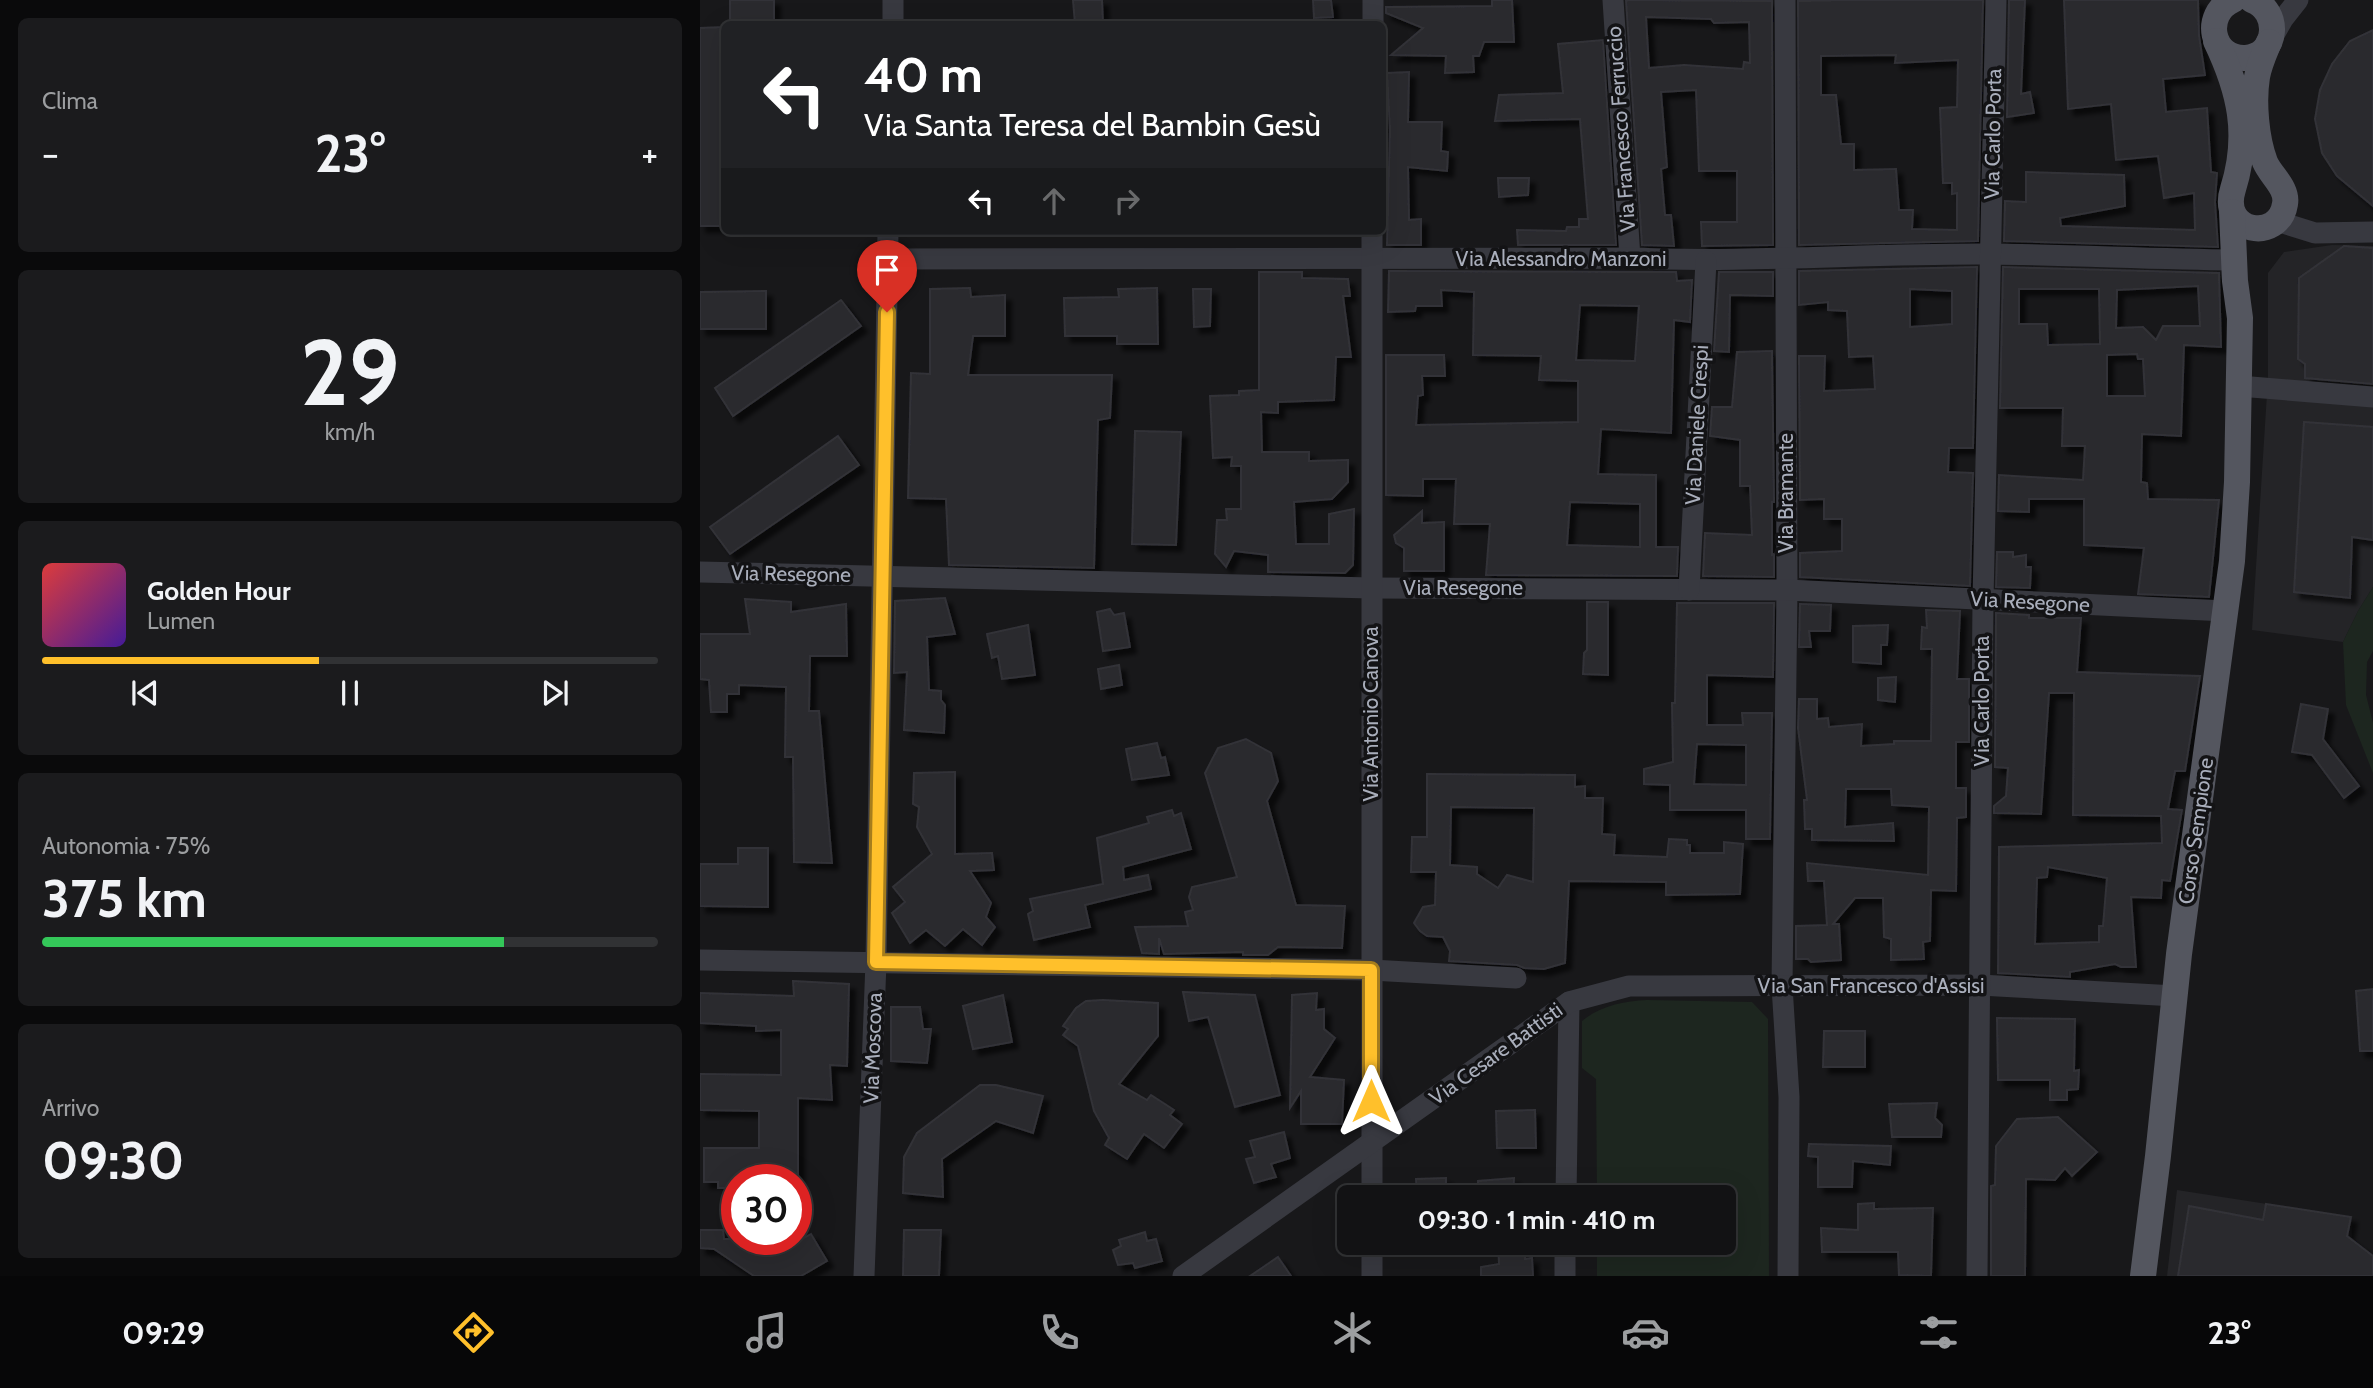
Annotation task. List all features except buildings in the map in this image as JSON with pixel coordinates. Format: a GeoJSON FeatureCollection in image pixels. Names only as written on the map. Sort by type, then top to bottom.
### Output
{"type":"FeatureCollection","features":[{"type":"Feature","properties":{"kind":"main road","name":"Corso Sempione"},"geometry":{"type":"LineString","coordinates":[[2143,1276],[2175,996],[2226,611],[2237,482],[2240,318],[2231,196],[2242,155],[2239,109],[2232,78],[2216,41],[2213,23],[2240,3],[2270,15],[2273,31],[2270,41]]}},
{"type":"Feature","properties":{"kind":"main road"},"geometry":{"type":"LineString","coordinates":[[2216,41],[2228,54],[2244,58],[2260,52],[2270,41]]}},
{"type":"Feature","properties":{"kind":"main road"},"geometry":{"type":"LineString","coordinates":[[2232,212],[2239,222],[2256,229],[2274,218],[2285,194],[2265,161],[2258,121],[2256,79],[2270,41]]}},
{"type":"Feature","properties":{"kind":"main road","name":"Corso Sempione"},"geometry":{"type":"LineString","coordinates":[[2240,318],[2251,254],[2274,218]]}},
{"type":"Feature","properties":{"kind":"street"},"geometry":{"type":"LineString","coordinates":[[892,21],[893,0]]}},
{"type":"Feature","properties":{"kind":"street"},"geometry":{"type":"LineString","coordinates":[[1373,0],[1373,21]]}},
{"type":"Feature","properties":{"kind":"street","name":"Via Francesco Ferruccio"},"geometry":{"type":"LineString","coordinates":[[1613,0],[1630,258]]}},
{"type":"Feature","properties":{"kind":"street","name":"Via Bramante"},"geometry":{"type":"LineString","coordinates":[[1785,0],[1787,590],[1782,986],[1789,1097],[1788,1276]]}},
{"type":"Feature","properties":{"kind":"street","name":"Via Carlo Porta"},"geometry":{"type":"LineString","coordinates":[[1976,1276],[1983,600],[1996,0]]}},
{"type":"Feature","properties":{"kind":"street"},"geometry":{"type":"LineString","coordinates":[[2270,41],[2298,0]]}},
{"type":"Feature","properties":{"kind":"street"},"geometry":{"type":"LineString","coordinates":[[2274,218],[2309,233],[2373,232]]}},
{"type":"Feature","properties":{"kind":"street","name":"Via Moscova"},"geometry":{"type":"LineString","coordinates":[[864,1276],[876,962],[888,235]]}},
{"type":"Feature","properties":{"kind":"street","name":"Via Antonio Canova"},"geometry":{"type":"LineString","coordinates":[[1372,235],[1372,1185]]}},
{"type":"Feature","properties":{"kind":"street","name":"Via Alessandro Manzoni"},"geometry":{"type":"LineString","coordinates":[[888,259],[1630,258],[1706,261],[1990,254],[2234,260]]}},
{"type":"Feature","properties":{"kind":"street","name":"Via Daniele Crespi"},"geometry":{"type":"LineString","coordinates":[[1689,590],[1706,261]]}},
{"type":"Feature","properties":{"kind":"street"},"geometry":{"type":"LineString","coordinates":[[2239,386],[2373,397]]}},
{"type":"Feature","properties":{"kind":"street","name":"Via Resegone"},"geometry":{"type":"LineString","coordinates":[[700,572],[1370,587],[1787,590],[2226,611]]}},
{"type":"Feature","properties":{"kind":"street"},"geometry":{"type":"LineString","coordinates":[[700,960],[1371,970],[1516,978]]}},
{"type":"Feature","properties":{"kind":"street","name":"Via San Francesco d'Assisi"},"geometry":{"type":"LineString","coordinates":[[1569,1002],[1629,986],[1980,985],[2175,996]]}},
{"type":"Feature","properties":{"kind":"street"},"geometry":{"type":"LineString","coordinates":[[1566,1185],[1569,1002]]}},
{"type":"Feature","properties":{"kind":"street","name":"Via Cesare Battisti"},"geometry":{"type":"LineString","coordinates":[[1183,1276],[1569,1002]]}},
{"type":"Feature","properties":{"kind":"street"},"geometry":{"type":"LineString","coordinates":[[1372,1255],[1372,1276]]}},
{"type":"Feature","properties":{"kind":"street"},"geometry":{"type":"LineString","coordinates":[[1565,1255],[1565,1276]]}},
{"type":"Feature","properties":{"kind":"shaded area"},"geometry":{"type":"Polygon","coordinates":[[[2332,245],[2373,246],[2373,587],[2343,642],[2252,630],[2268,378],[2268,273],[2284,252],[2332,245]]]}},
{"type":"Feature","properties":{"kind":"shaded area"},"geometry":{"type":"Polygon","coordinates":[[[2373,587],[2373,651],[2367,662],[2366,695],[2373,723],[2373,773],[2346,705],[2343,642],[2373,587]]]}},
{"type":"Feature","properties":{"kind":"shaded area"},"geometry":{"type":"Polygon","coordinates":[[[1630,1002],[1752,1002],[1768,1019],[1769,1276],[1597,1276],[1597,1255],[1736,1255],[1736,1185],[1597,1185],[1596,1079],[1582,1068],[1582,1021],[1613,1005],[1630,1002]]]}},
{"type":"Feature","properties":{"kind":"shaded area"},"geometry":{"type":"Polygon","coordinates":[[[2177,1190],[2351,1217],[2354,1276],[2167,1276],[2177,1190]]]}},
{"type":"Feature","properties":{"kind":"route"},"geometry":{"type":"LineString","coordinates":[[887,312],[876,962],[1371,970],[1371,1101]]}}]}
